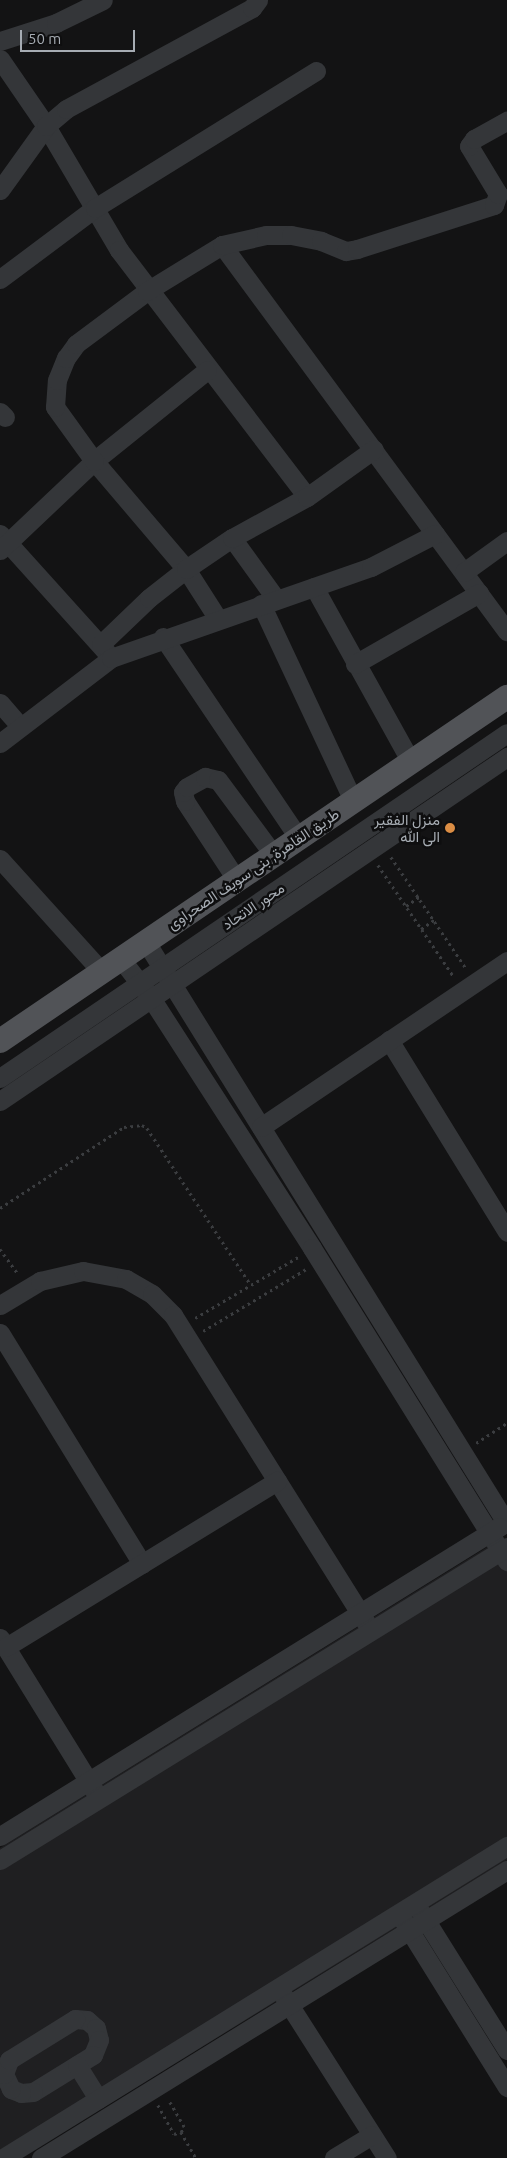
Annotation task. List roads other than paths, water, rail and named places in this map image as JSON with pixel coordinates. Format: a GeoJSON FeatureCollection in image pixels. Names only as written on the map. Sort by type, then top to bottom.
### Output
{"type":"FeatureCollection","features":[{"type":"Feature","properties":{"kind":"main road","name":"طريق القاهرة, بنى سويف الصحراوى"},"geometry":{"type":"LineString","coordinates":[[0,1041],[236,879],[507,697]]}},
{"type":"Feature","properties":{"kind":"street"},"geometry":{"type":"LineString","coordinates":[[0,41],[56,23],[103,0]]}},
{"type":"Feature","properties":{"kind":"street"},"geometry":{"type":"LineString","coordinates":[[0,190],[46,126],[66,109],[252,8],[258,0]]}},
{"type":"Feature","properties":{"kind":"street"},"geometry":{"type":"LineString","coordinates":[[0,59],[46,126],[147,291],[307,497]]}},
{"type":"Feature","properties":{"kind":"street"},"geometry":{"type":"LineString","coordinates":[[0,279],[95,208],[316,71]]}},
{"type":"Feature","properties":{"kind":"street"},"geometry":{"type":"LineString","coordinates":[[218,619],[186,569],[94,461],[55,407],[57,380],[66,358],[76,344],[147,291],[222,245],[266,235],[291,235],[321,241],[346,250],[357,249],[494,205],[498,194],[469,146],[474,138],[507,121]]}},
{"type":"Feature","properties":{"kind":"street"},"geometry":{"type":"LineString","coordinates":[[222,245],[507,630]]}},
{"type":"Feature","properties":{"kind":"street"},"geometry":{"type":"LineString","coordinates":[[106,651],[2,542],[94,461],[207,370]]}},
{"type":"Feature","properties":{"kind":"street"},"geometry":{"type":"LineString","coordinates":[[0,743],[106,651],[149,598],[186,569],[232,538],[307,497],[374,449]]}},
{"type":"Feature","properties":{"kind":"street"},"geometry":{"type":"LineString","coordinates":[[106,651],[163,637],[371,567],[435,534]]}},
{"type":"Feature","properties":{"kind":"street"},"geometry":{"type":"LineString","coordinates":[[232,538],[268,601],[353,800]]}},
{"type":"Feature","properties":{"kind":"street"},"geometry":{"type":"LineString","coordinates":[[464,572],[507,541]]}},
{"type":"Feature","properties":{"kind":"street"},"geometry":{"type":"LineString","coordinates":[[314,587],[411,762]]}},
{"type":"Feature","properties":{"kind":"street"},"geometry":{"type":"LineString","coordinates":[[355,664],[479,593]]}},
{"type":"Feature","properties":{"kind":"street"},"geometry":{"type":"LineString","coordinates":[[163,637],[298,837]]}},
{"type":"Feature","properties":{"kind":"street"},"geometry":{"type":"LineString","coordinates":[[0,703],[19,725]]}},
{"type":"Feature","properties":{"kind":"street","name":"محور الاتحاد"},"geometry":{"type":"LineString","coordinates":[[0,1078],[507,733]]}},
{"type":"Feature","properties":{"kind":"street","name":"محور الاتحاد"},"geometry":{"type":"LineString","coordinates":[[0,1102],[171,984],[507,758]]}},
{"type":"Feature","properties":{"kind":"street"},"geometry":{"type":"LineString","coordinates":[[236,879],[185,801],[183,792],[187,787],[205,777],[218,780],[273,854]]}},
{"type":"Feature","properties":{"kind":"street"},"geometry":{"type":"LineString","coordinates":[[0,859],[102,972]]}},
{"type":"Feature","properties":{"kind":"street"},"geometry":{"type":"LineString","coordinates":[[0,1836],[507,1523],[146,942]]}},
{"type":"Feature","properties":{"kind":"street"},"geometry":{"type":"LineString","coordinates":[[0,1860],[371,1631],[505,1553],[489,1533],[316,1255],[151,998],[122,959]]}},
{"type":"Feature","properties":{"kind":"street"},"geometry":{"type":"LineString","coordinates":[[261,1127],[507,961]]}},
{"type":"Feature","properties":{"kind":"street"},"geometry":{"type":"LineString","coordinates":[[389,1040],[507,1232]]}},
{"type":"Feature","properties":{"kind":"street"},"geometry":{"type":"LineString","coordinates":[[0,1306],[27,1288],[68,1272],[112,1274],[152,1294],[185,1334],[371,1631]]}},
{"type":"Feature","properties":{"kind":"street"},"geometry":{"type":"LineString","coordinates":[[0,1333],[142,1564]]}},
{"type":"Feature","properties":{"kind":"street"},"geometry":{"type":"LineString","coordinates":[[99,1798],[3,1642],[142,1564],[277,1481]]}},
{"type":"Feature","properties":{"kind":"street"},"geometry":{"type":"LineString","coordinates":[[3,2158],[507,1846]]}},
{"type":"Feature","properties":{"kind":"street"},"geometry":{"type":"LineString","coordinates":[[40,2158],[507,1870]]}},
{"type":"Feature","properties":{"kind":"street"},"geometry":{"type":"LineString","coordinates":[[415,1903],[501,2028],[507,2050]]}},
{"type":"Feature","properties":{"kind":"street"},"geometry":{"type":"LineString","coordinates":[[399,1913],[507,2087]]}},
{"type":"Feature","properties":{"kind":"street"},"geometry":{"type":"LineString","coordinates":[[278,1988],[387,2158]]}},
{"type":"Feature","properties":{"kind":"street"},"geometry":{"type":"LineString","coordinates":[[75,2019],[87,2020],[96,2028],[99,2046],[93,2055],[77,2064],[27,2093],[11,2089],[4,2074],[9,2060],[75,2019]]}},
{"type":"Feature","properties":{"kind":"street"},"geometry":{"type":"LineString","coordinates":[[479,2042],[501,2028]]}},
{"type":"Feature","properties":{"kind":"street"},"geometry":{"type":"LineString","coordinates":[[77,2064],[98,2099]]}},
{"type":"Feature","properties":{"kind":"street"},"geometry":{"type":"LineString","coordinates":[[334,2158],[372,2135]]}},
{"type":"Feature","properties":{"kind":"place","name":"منزل الفقير الى الله"},"geometry":{"type":"Point","coordinates":[450,828]}}]}
